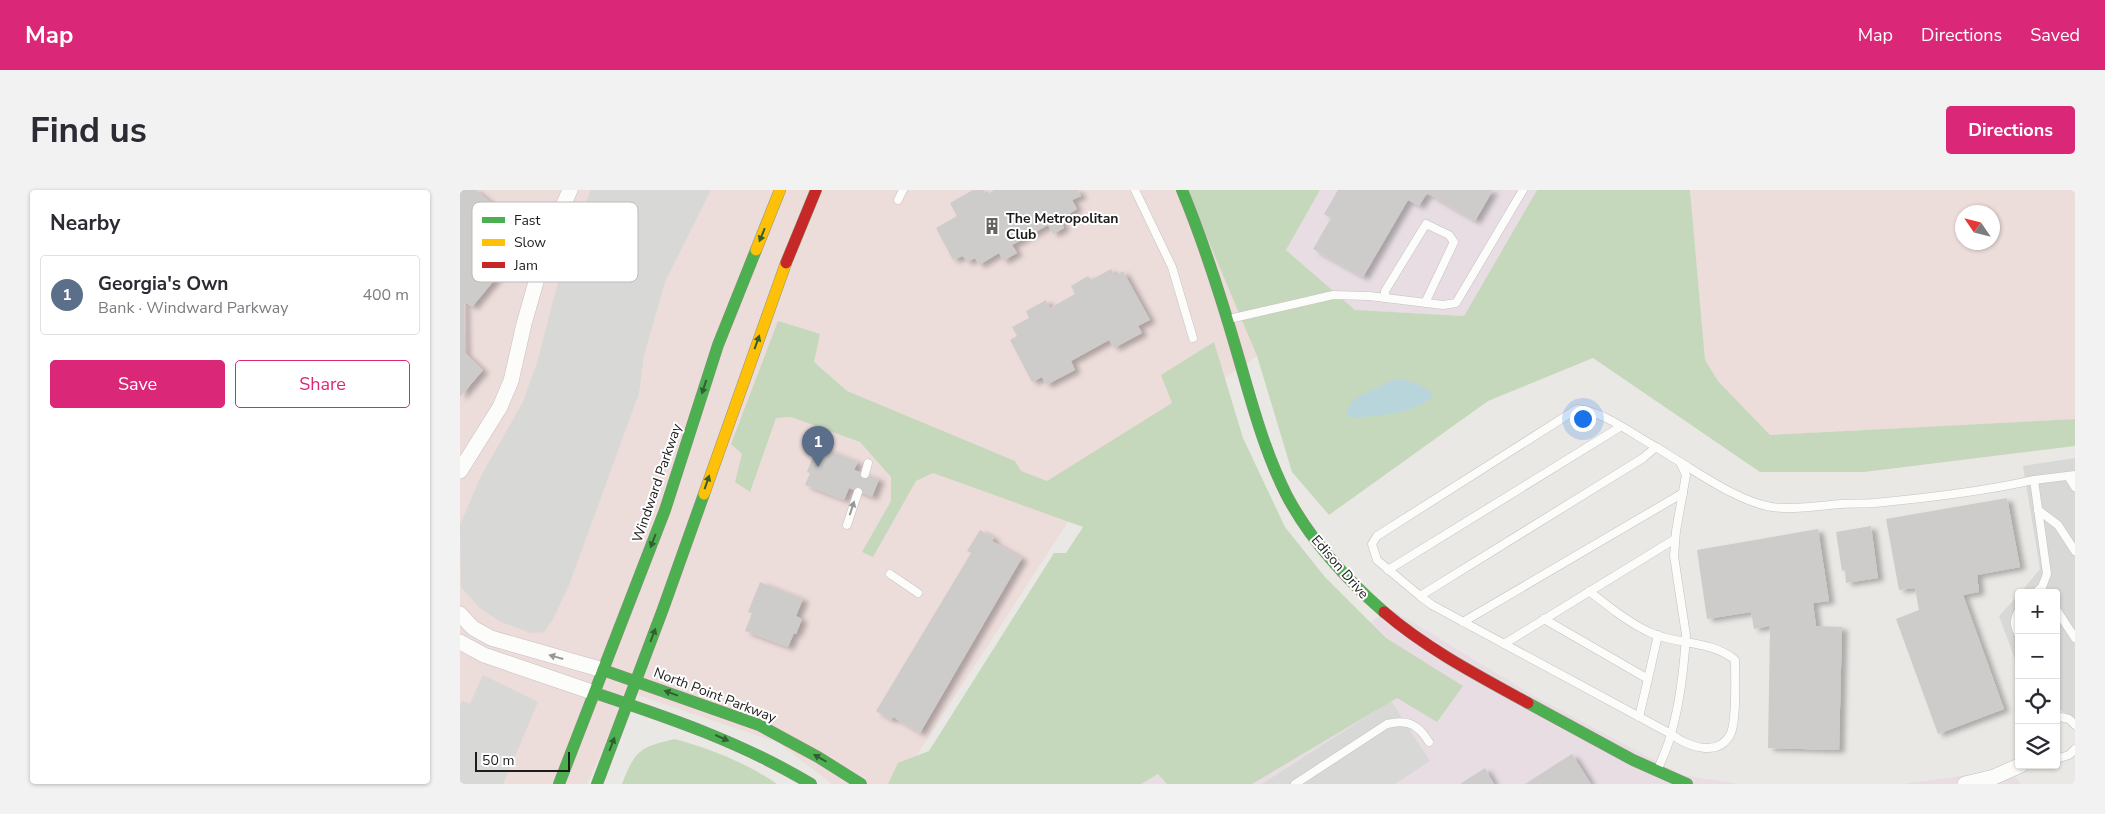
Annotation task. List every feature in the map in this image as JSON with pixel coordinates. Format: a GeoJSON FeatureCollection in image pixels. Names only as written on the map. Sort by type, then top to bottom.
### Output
{"type":"FeatureCollection","features":[{"type":"Feature","properties":{"kind":"street"},"geometry":{"type":"LineString","coordinates":[[565,202],[570,190]]}},
{"type":"Feature","properties":{"kind":"street","name":"Windward Parkway"},"geometry":{"type":"LineString","coordinates":[[559,784],[665,510],[718,345],[780,190]]}},
{"type":"Feature","properties":{"kind":"street"},"geometry":{"type":"LineString","coordinates":[[597,784],[776,291],[816,190]]}},
{"type":"Feature","properties":{"kind":"street","name":"Edison Drive"},"geometry":{"type":"LineString","coordinates":[[1182,190],[1198,226],[1261,432],[1281,483],[1302,520],[1353,586],[1384,615],[1433,650],[1657,773],[1687,784]]}},
{"type":"Feature","properties":{"kind":"street"},"geometry":{"type":"LineString","coordinates":[[460,471],[500,407],[511,380],[536,282]]}},
{"type":"Feature","properties":{"kind":"street"},"geometry":{"type":"LineString","coordinates":[[460,614],[473,628],[491,638],[603,670]]}},
{"type":"Feature","properties":{"kind":"street"},"geometry":{"type":"LineString","coordinates":[[460,642],[484,655],[708,732],[764,757],[811,784]]}},
{"type":"Feature","properties":{"kind":"street","name":"North Point Parkway"},"geometry":{"type":"LineString","coordinates":[[603,670],[759,725],[818,757],[861,784]]}},
{"type":"Feature","properties":{"kind":"street"},"geometry":{"type":"LineString","coordinates":[[1965,784],[1995,781],[2015,769]]}},
{"type":"Feature","properties":{"kind":"lane"},"geometry":{"type":"LineString","coordinates":[[898,200],[903,190]]}},
{"type":"Feature","properties":{"kind":"lane"},"geometry":{"type":"LineString","coordinates":[[1135,190],[1172,267],[1194,338]]}},
{"type":"Feature","properties":{"kind":"lane"},"geometry":{"type":"LineString","coordinates":[[1227,320],[1333,295],[1385,298],[1443,305],[1456,303],[1523,190]]}},
{"type":"Feature","properties":{"kind":"lane"},"geometry":{"type":"LineString","coordinates":[[1385,298],[1384,291],[1426,224],[1449,235],[1454,242],[1425,303]]}},
{"type":"Feature","properties":{"kind":"lane"},"geometry":{"type":"LineString","coordinates":[[1589,592],[1650,633],[1685,643],[1712,646],[1735,660],[1733,722],[1730,735],[1720,745],[1703,748],[1691,746],[1432,605],[1377,560],[1372,544],[1377,536],[1577,410],[1586,410],[1620,427],[1712,482],[1772,507],[1813,508],[1841,504],[1874,503],[2009,486],[2034,480],[2071,475],[2075,487]]}},
{"type":"Feature","properties":{"kind":"lane"},"geometry":{"type":"LineString","coordinates":[[1388,570],[1620,427]]}},
{"type":"Feature","properties":{"kind":"lane"},"geometry":{"type":"LineString","coordinates":[[1420,596],[1643,458],[1656,447]]}},
{"type":"Feature","properties":{"kind":"lane"},"geometry":{"type":"LineString","coordinates":[[1657,773],[1671,734],[1684,668],[1686,635],[1674,556],[1675,539],[1686,475],[1680,462]]}},
{"type":"Feature","properties":{"kind":"lane"},"geometry":{"type":"LineString","coordinates":[[864,474],[868,463]]}},
{"type":"Feature","properties":{"kind":"lane"},"geometry":{"type":"LineString","coordinates":[[2034,480],[2046,574],[2044,589]]}},
{"type":"Feature","properties":{"kind":"lane"},"geometry":{"type":"LineString","coordinates":[[847,525],[858,492]]}},
{"type":"Feature","properties":{"kind":"lane"},"geometry":{"type":"LineString","coordinates":[[1463,622],[1683,493]]}},
{"type":"Feature","properties":{"kind":"lane"},"geometry":{"type":"LineString","coordinates":[[2038,510],[2058,525],[2075,552]]}},
{"type":"Feature","properties":{"kind":"lane"},"geometry":{"type":"LineString","coordinates":[[1504,644],[1675,539]]}},
{"type":"Feature","properties":{"kind":"lane"},"geometry":{"type":"LineString","coordinates":[[890,574],[918,593]]}},
{"type":"Feature","properties":{"kind":"lane"},"geometry":{"type":"LineString","coordinates":[[2060,615],[2075,638]]}},
{"type":"Feature","properties":{"kind":"lane"},"geometry":{"type":"LineString","coordinates":[[1544,619],[1648,679]]}},
{"type":"Feature","properties":{"kind":"lane"},"geometry":{"type":"LineString","coordinates":[[1639,717],[1658,635]]}},
{"type":"Feature","properties":{"kind":"lane"},"geometry":{"type":"LineString","coordinates":[[2060,717],[2069,719],[2075,725]]}},
{"type":"Feature","properties":{"kind":"lane"},"geometry":{"type":"LineString","coordinates":[[1295,784],[1387,724],[1400,721],[1414,725],[1424,734],[1429,742]]}},
{"type":"Feature","properties":{"kind":"lane"},"geometry":{"type":"LineString","coordinates":[[2060,758],[2069,756],[2075,749]]}},
{"type":"Feature","properties":{"kind":"shaded area"},"geometry":{"type":"Polygon","coordinates":[[[460,190],[1187,190],[1257,356],[1054,493],[1073,514],[898,784],[832,784],[779,743],[626,691],[587,784],[460,784],[460,190]]]}},
{"type":"Feature","properties":{"kind":"shaded area"},"geometry":{"type":"Polygon","coordinates":[[[591,190],[711,190],[665,282],[644,355],[639,393],[569,585],[553,619],[544,632],[531,633],[501,622],[480,608],[461,587],[460,525],[481,476],[522,404],[537,363],[558,282],[638,282],[638,202],[586,202],[591,190]]]}},
{"type":"Feature","properties":{"kind":"shaded area"},"geometry":{"type":"Polygon","coordinates":[[[1320,190],[1537,190],[1464,316],[1355,310],[1286,250],[1320,190]]]}},
{"type":"Feature","properties":{"kind":"shaded area"},"geometry":{"type":"Polygon","coordinates":[[[1690,190],[2075,190],[2075,419],[1770,435],[1718,381],[1705,360],[1690,190]]]}},
{"type":"Feature","properties":{"kind":"shaded area"},"geometry":{"type":"Polygon","coordinates":[[[2075,458],[2075,718],[2060,710],[2060,589],[2023,589],[2040,569],[2023,466],[2075,458]]]}},
{"type":"Feature","properties":{"kind":"shaded area"},"geometry":{"type":"Polygon","coordinates":[[[2015,598],[2015,659],[1999,616],[2015,598]]]}},
{"type":"Feature","properties":{"kind":"shaded area"},"geometry":{"type":"Polygon","coordinates":[[[1391,609],[1532,695],[1682,775],[1740,784],[1114,784],[1391,609]]]}},
{"type":"Feature","properties":{"kind":"shaded area"},"geometry":{"type":"Polygon","coordinates":[[[483,675],[538,702],[503,784],[460,784],[460,706],[462,701],[470,704],[483,675]]]}},
{"type":"Feature","properties":{"kind":"shaded area"},"geometry":{"type":"Polygon","coordinates":[[[1391,701],[1430,761],[1395,784],[1262,784],[1391,701]]]}},
{"type":"Feature","properties":{"kind":"shaded area"},"geometry":{"type":"Polygon","coordinates":[[[2009,768],[2021,784],[1904,784],[2002,770],[2009,768]]]}},
{"type":"Feature","properties":{"kind":"green space"},"geometry":{"type":"Polygon","coordinates":[[[1187,190],[1320,190],[1286,250],[1355,310],[1464,316],[1537,190],[1690,190],[1705,360],[1718,381],[1770,435],[2075,419],[2075,446],[1864,472],[1760,472],[1593,358],[1488,401],[1329,515],[1292,472],[1257,356],[1187,190]]]}},
{"type":"Feature","properties":{"kind":"green space"},"geometry":{"type":"Polygon","coordinates":[[[778,321],[820,334],[814,362],[847,391],[1015,461],[1021,471],[1047,481],[1172,403],[1161,375],[1214,342],[1243,438],[1285,527],[1325,577],[1386,638],[1463,686],[1437,722],[1397,698],[1252,784],[1167,784],[1158,774],[1141,784],[888,784],[898,763],[929,751],[1054,553],[1066,553],[1083,527],[933,473],[916,481],[873,557],[862,552],[891,501],[891,477],[860,442],[791,417],[776,418],[750,492],[735,482],[742,454],[731,444],[778,321]]]}},
{"type":"Feature","properties":{"kind":"green space"},"geometry":{"type":"Polygon","coordinates":[[[675,739],[728,757],[777,784],[622,784],[631,764],[640,752],[654,745],[675,739]]]}},
{"type":"Feature","properties":{"kind":"water"},"geometry":{"type":"Polygon","coordinates":[[[1394,379],[1408,381],[1427,389],[1431,392],[1432,397],[1404,411],[1353,418],[1348,416],[1346,411],[1354,399],[1394,379]]]}},
{"type":"Feature","properties":{"kind":"building"},"geometry":{"type":"Polygon","coordinates":[[[460,190],[476,190],[490,202],[472,202],[472,282],[493,282],[472,307],[464,301],[465,353],[483,370],[460,397],[460,190]]]}},
{"type":"Feature","properties":{"kind":"building","name":"The Metropolitan Club"},"geometry":{"type":"Polygon","coordinates":[[[973,190],[983,190],[986,195],[994,190],[1078,190],[1081,196],[1072,200],[1077,209],[1060,219],[1064,228],[1053,234],[1048,225],[1012,245],[1017,253],[1003,261],[999,253],[979,265],[975,258],[967,262],[963,256],[953,260],[936,228],[957,216],[950,203],[973,190]]]}},
{"type":"Feature","properties":{"kind":"building"},"geometry":{"type":"Polygon","coordinates":[[[1338,190],[1493,190],[1475,221],[1427,193],[1419,206],[1408,200],[1363,277],[1313,249],[1331,218],[1324,214],[1338,190]]]}},
{"type":"Feature","properties":{"kind":"building"},"geometry":{"type":"Polygon","coordinates":[[[1111,269],[1115,276],[1123,271],[1150,320],[1138,326],[1142,333],[1114,348],[1109,340],[1071,361],[1075,370],[1046,385],[1042,377],[1032,382],[1010,340],[1017,336],[1012,327],[1029,318],[1026,311],[1046,300],[1050,308],[1075,294],[1071,286],[1088,276],[1091,280],[1111,269]]]}},
{"type":"Feature","properties":{"kind":"building"},"geometry":{"type":"Polygon","coordinates":[[[817,446],[858,462],[854,470],[879,479],[872,497],[849,488],[844,500],[805,485],[810,473],[807,472],[817,446]]]}},
{"type":"Feature","properties":{"kind":"building"},"geometry":{"type":"Polygon","coordinates":[[[2007,498],[2020,567],[1977,575],[1979,592],[1963,595],[2004,709],[1938,734],[1896,619],[1919,610],[1915,588],[1899,590],[1886,519],[2007,498]]]}},
{"type":"Feature","properties":{"kind":"building"},"geometry":{"type":"Polygon","coordinates":[[[1871,526],[1878,578],[1846,583],[1845,570],[1842,571],[1836,532],[1871,526]]]}},
{"type":"Feature","properties":{"kind":"building"},"geometry":{"type":"Polygon","coordinates":[[[1818,529],[1829,601],[1813,603],[1816,626],[1842,627],[1839,750],[1768,748],[1770,626],[1754,629],[1751,612],[1707,619],[1697,550],[1818,529]]]}},
{"type":"Feature","properties":{"kind":"building"},"geometry":{"type":"Polygon","coordinates":[[[980,530],[994,538],[992,541],[1022,558],[920,733],[893,717],[891,720],[876,711],[971,553],[967,551],[980,530]]]}},
{"type":"Feature","properties":{"kind":"building"},"geometry":{"type":"Polygon","coordinates":[[[760,582],[803,599],[796,616],[802,619],[788,647],[745,631],[752,613],[748,612],[760,582]]]}},
{"type":"Feature","properties":{"kind":"building"},"geometry":{"type":"Polygon","coordinates":[[[1572,754],[1591,784],[1525,784],[1572,754]]]}},
{"type":"Feature","properties":{"kind":"building"},"geometry":{"type":"Polygon","coordinates":[[[1485,768],[1494,784],[1460,784],[1485,768]]]}},
{"type":"Feature","properties":{"kind":"traffic: fast"},"geometry":{"type":"LineString","coordinates":[[1182,190],[1212,270],[1271,461],[1287,496],[1296,513],[1318,544],[1343,573],[1384,612]]}},
{"type":"Feature","properties":{"kind":"traffic: fast"},"geometry":{"type":"LineString","coordinates":[[559,784],[665,510],[718,345],[756,250]]}},
{"type":"Feature","properties":{"kind":"traffic: fast"},"geometry":{"type":"LineString","coordinates":[[597,784],[704,494]]}},
{"type":"Feature","properties":{"kind":"traffic: fast"},"geometry":{"type":"LineString","coordinates":[[603,670],[759,725],[818,757],[861,784]]}},
{"type":"Feature","properties":{"kind":"traffic: fast"},"geometry":{"type":"LineString","coordinates":[[595,693],[706,732],[759,756],[811,784]]}},
{"type":"Feature","properties":{"kind":"traffic: fast"},"geometry":{"type":"LineString","coordinates":[[1528,703],[1633,760],[1687,784]]}},
{"type":"Feature","properties":{"kind":"traffic: slow"},"geometry":{"type":"LineString","coordinates":[[756,250],[780,190]]}},
{"type":"Feature","properties":{"kind":"traffic: slow"},"geometry":{"type":"LineString","coordinates":[[704,494],[786,263]]}},
{"type":"Feature","properties":{"kind":"traffic: jam"},"geometry":{"type":"LineString","coordinates":[[786,263],[816,190]]}},
{"type":"Feature","properties":{"kind":"traffic: jam"},"geometry":{"type":"LineString","coordinates":[[1384,612],[1436,650],[1528,703]]}},
{"type":"Feature","properties":{"kind":"place","name":"The Metropolitan Club"},"geometry":{"type":"Point","coordinates":[992,226]}},
{"type":"Feature","properties":{"kind":"place","name":"Georgia's Own"},"geometry":{"type":"Point","coordinates":[818,467]}}]}
